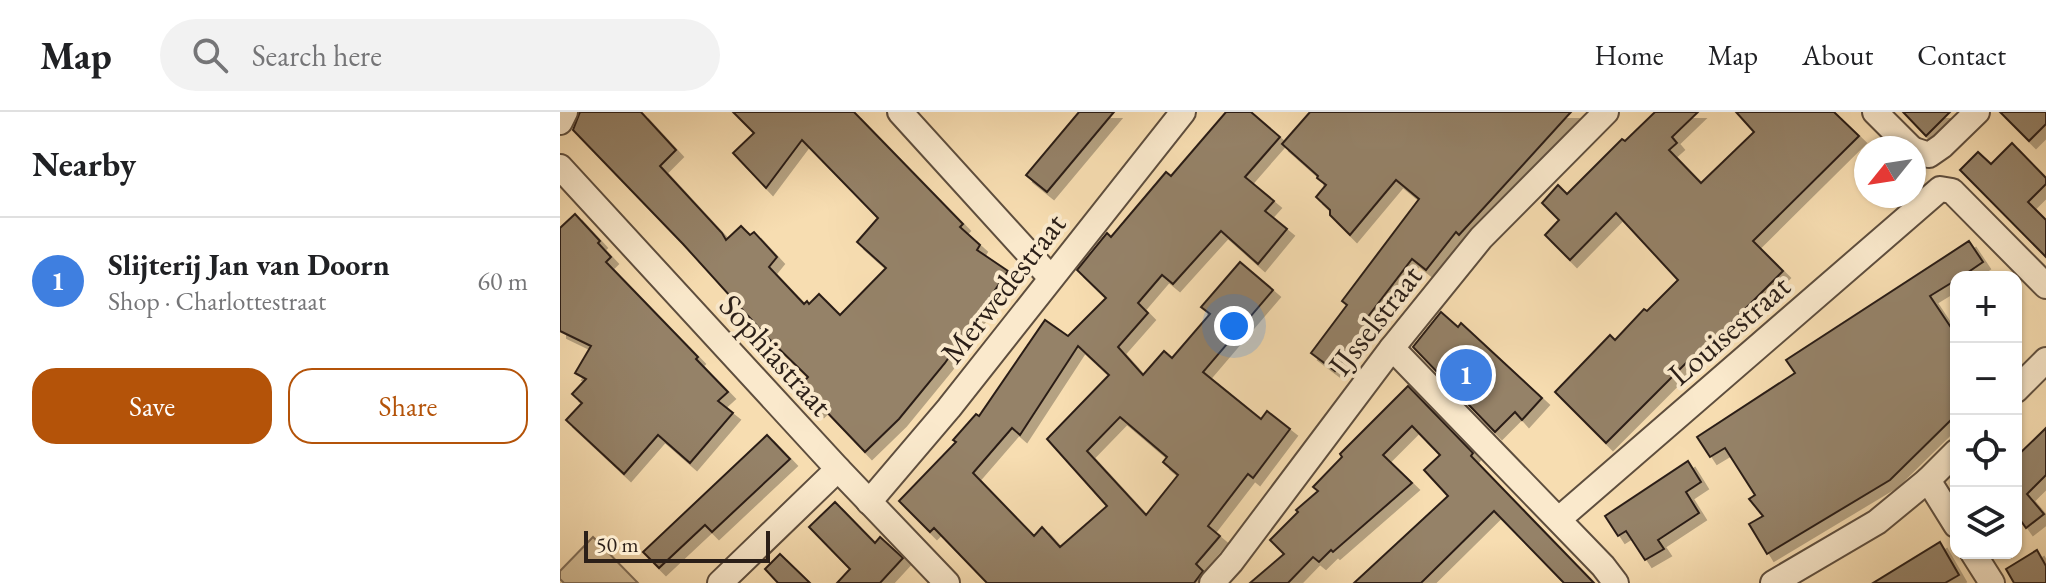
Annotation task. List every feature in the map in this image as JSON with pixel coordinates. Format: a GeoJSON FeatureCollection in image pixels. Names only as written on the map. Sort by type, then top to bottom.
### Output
{"type":"FeatureCollection","features":[{"type":"Feature","properties":{"kind":"street"},"geometry":{"type":"LineString","coordinates":[[560,122],[565,112]]}},
{"type":"Feature","properties":{"kind":"street"},"geometry":{"type":"LineString","coordinates":[[900,112],[1051,278]]}},
{"type":"Feature","properties":{"kind":"street","name":"Merwedestraat"},"geometry":{"type":"LineString","coordinates":[[869,502],[949,408],[1183,112]]}},
{"type":"Feature","properties":{"kind":"street","name":"IJsselstraat"},"geometry":{"type":"LineString","coordinates":[[1212,583],[1392,348],[1481,238],[1606,112]]}},
{"type":"Feature","properties":{"kind":"street"},"geometry":{"type":"LineString","coordinates":[[1875,112],[1901,136]]}},
{"type":"Feature","properties":{"kind":"street"},"geometry":{"type":"LineString","coordinates":[[1926,149],[1942,146],[1977,112]]}},
{"type":"Feature","properties":{"kind":"street","name":"Sophiastraat"},"geometry":{"type":"LineString","coordinates":[[562,173],[947,583]]}},
{"type":"Feature","properties":{"kind":"street","name":"Louisestraat"},"geometry":{"type":"LineString","coordinates":[[1559,519],[1940,189],[1952,191],[2046,286]]}},
{"type":"Feature","properties":{"kind":"street"},"geometry":{"type":"LineString","coordinates":[[1392,348],[1559,519],[1616,583]]}},
{"type":"Feature","properties":{"kind":"street"},"geometry":{"type":"LineString","coordinates":[[2022,384],[2046,360]]}},
{"type":"Feature","properties":{"kind":"street"},"geometry":{"type":"LineString","coordinates":[[1773,583],[1877,522],[1950,458]]}},
{"type":"Feature","properties":{"kind":"street"},"geometry":{"type":"LineString","coordinates":[[720,583],[838,469]]}},
{"type":"Feature","properties":{"kind":"street"},"geometry":{"type":"LineString","coordinates":[[1928,480],[1950,515]]}},
{"type":"Feature","properties":{"kind":"street"},"geometry":{"type":"LineString","coordinates":[[1977,559],[1992,583]]}},
{"type":"Feature","properties":{"kind":"shaded area"},"geometry":{"type":"Polygon","coordinates":[[[593,537],[638,583],[564,583],[560,579],[560,571],[593,537]]]}},
{"type":"Feature","properties":{"kind":"building"},"geometry":{"type":"Polygon","coordinates":[[[580,112],[641,112],[676,150],[660,166],[726,240],[741,226],[750,235],[754,232],[777,257],[769,267],[804,304],[807,301],[809,304],[819,294],[840,315],[886,268],[857,242],[878,218],[802,140],[766,188],[733,153],[754,133],[733,112],[854,112],[963,224],[960,227],[980,245],[977,250],[1008,271],[945,363],[899,419],[865,452],[821,406],[817,410],[797,389],[808,377],[573,130],[580,112]]]}},
{"type":"Feature","properties":{"kind":"building"},"geometry":{"type":"Polygon","coordinates":[[[1079,112],[1114,112],[1047,192],[1026,175],[1079,112]]]}},
{"type":"Feature","properties":{"kind":"building"},"geometry":{"type":"Polygon","coordinates":[[[1226,112],[1251,112],[1280,137],[1245,177],[1274,201],[1265,211],[1287,229],[1258,264],[1221,231],[1173,284],[1162,275],[1138,303],[1148,313],[1118,347],[1143,375],[1164,351],[1172,358],[1210,314],[1201,307],[1240,262],[1273,290],[1203,372],[1261,419],[1267,411],[1290,429],[1253,478],[1248,474],[1208,526],[1220,536],[1196,564],[1203,571],[1194,583],[987,583],[934,528],[930,532],[899,501],[956,442],[953,440],[976,414],[979,416],[1045,320],[1068,336],[1106,298],[1077,270],[1107,233],[1111,237],[1166,172],[1171,176],[1226,112]],[[1078,346],[1020,435],[1012,428],[973,473],[1034,536],[1042,527],[1060,547],[1107,506],[1047,439],[1109,375],[1078,346]],[[1120,417],[1087,451],[1146,515],[1178,475],[1163,462],[1167,457],[1120,417]]]}},
{"type":"Feature","properties":{"kind":"building"},"geometry":{"type":"Polygon","coordinates":[[[1310,112],[1571,112],[1459,235],[1456,232],[1426,270],[1412,259],[1367,318],[1372,322],[1335,371],[1311,353],[1347,305],[1342,301],[1419,199],[1396,180],[1350,235],[1316,197],[1326,185],[1282,144],[1310,112]]]}},
{"type":"Feature","properties":{"kind":"building"},"geometry":{"type":"Polygon","coordinates":[[[1655,112],[1698,112],[1672,137],[1677,143],[1669,150],[1701,183],[1754,132],[1736,112],[1834,112],[1859,136],[1854,136],[1854,141],[1753,241],[1783,271],[1606,443],[1555,392],[1610,335],[1615,340],[1644,309],[1647,311],[1678,280],[1616,213],[1570,260],[1545,235],[1559,220],[1542,203],[1558,185],[1567,194],[1622,139],[1625,141],[1655,112]]]}},
{"type":"Feature","properties":{"kind":"building"},"geometry":{"type":"Polygon","coordinates":[[[1903,112],[1950,112],[1926,136],[1903,112]]]}},
{"type":"Feature","properties":{"kind":"building"},"geometry":{"type":"Polygon","coordinates":[[[2000,112],[2046,112],[2046,124],[2029,141],[2000,112]]]}},
{"type":"Feature","properties":{"kind":"building"},"geometry":{"type":"Polygon","coordinates":[[[2012,143],[2046,178],[2046,184],[2028,202],[2046,220],[2046,257],[1960,170],[1978,152],[1991,164],[2012,143]]]}},
{"type":"Feature","properties":{"kind":"building"},"geometry":{"type":"Polygon","coordinates":[[[575,214],[611,257],[606,262],[728,392],[718,401],[733,413],[690,463],[658,435],[624,474],[566,420],[582,403],[572,394],[586,379],[575,373],[591,346],[560,331],[560,228],[575,214]]]}},
{"type":"Feature","properties":{"kind":"building"},"geometry":{"type":"Polygon","coordinates":[[[1969,241],[1983,262],[1970,271],[1950,271],[1950,284],[1930,296],[1950,326],[1950,421],[1890,480],[1767,554],[1749,524],[1763,516],[1749,499],[1755,495],[1725,448],[1710,457],[1697,437],[1795,373],[1786,360],[1969,241]]]}},
{"type":"Feature","properties":{"kind":"building"},"geometry":{"type":"Polygon","coordinates":[[[1441,312],[1458,327],[1461,323],[1542,398],[1522,420],[1515,412],[1495,432],[1413,347],[1441,312]]]}},
{"type":"Feature","properties":{"kind":"building"},"geometry":{"type":"Polygon","coordinates":[[[1408,386],[1594,583],[1564,583],[1494,511],[1421,583],[1354,583],[1448,496],[1424,470],[1440,455],[1412,426],[1383,455],[1412,483],[1333,552],[1331,550],[1319,562],[1313,557],[1288,583],[1250,583],[1284,554],[1270,540],[1298,512],[1296,510],[1318,491],[1313,487],[1342,457],[1340,454],[1408,386]]]}},
{"type":"Feature","properties":{"kind":"building"},"geometry":{"type":"Polygon","coordinates":[[[2046,428],[2046,475],[2027,494],[2044,514],[2026,528],[2022,522],[2022,451],[2046,428]]]}},
{"type":"Feature","properties":{"kind":"building"},"geometry":{"type":"Polygon","coordinates":[[[767,435],[790,459],[712,532],[705,525],[659,568],[643,552],[767,435]]]}},
{"type":"Feature","properties":{"kind":"building"},"geometry":{"type":"Polygon","coordinates":[[[1688,461],[1701,482],[1686,492],[1699,513],[1658,540],[1664,549],[1645,560],[1626,531],[1618,536],[1605,516],[1688,461]]]}},
{"type":"Feature","properties":{"kind":"building"},"geometry":{"type":"Polygon","coordinates":[[[835,502],[875,543],[880,537],[903,558],[880,583],[837,583],[850,569],[809,527],[835,502]]]}},
{"type":"Feature","properties":{"kind":"building"},"geometry":{"type":"Polygon","coordinates":[[[1940,542],[1959,575],[1945,583],[1873,583],[1940,542]]]}},
{"type":"Feature","properties":{"kind":"building"},"geometry":{"type":"Polygon","coordinates":[[[2037,550],[2046,566],[2046,583],[2014,583],[2006,569],[2037,550]]]}},
{"type":"Feature","properties":{"kind":"building"},"geometry":{"type":"Polygon","coordinates":[[[780,554],[810,583],[778,583],[765,569],[780,554]]]}},
{"type":"Feature","properties":{"kind":"place","name":"Slijterij Jan van Doorn"},"geometry":{"type":"Point","coordinates":[1466,375]}}]}
